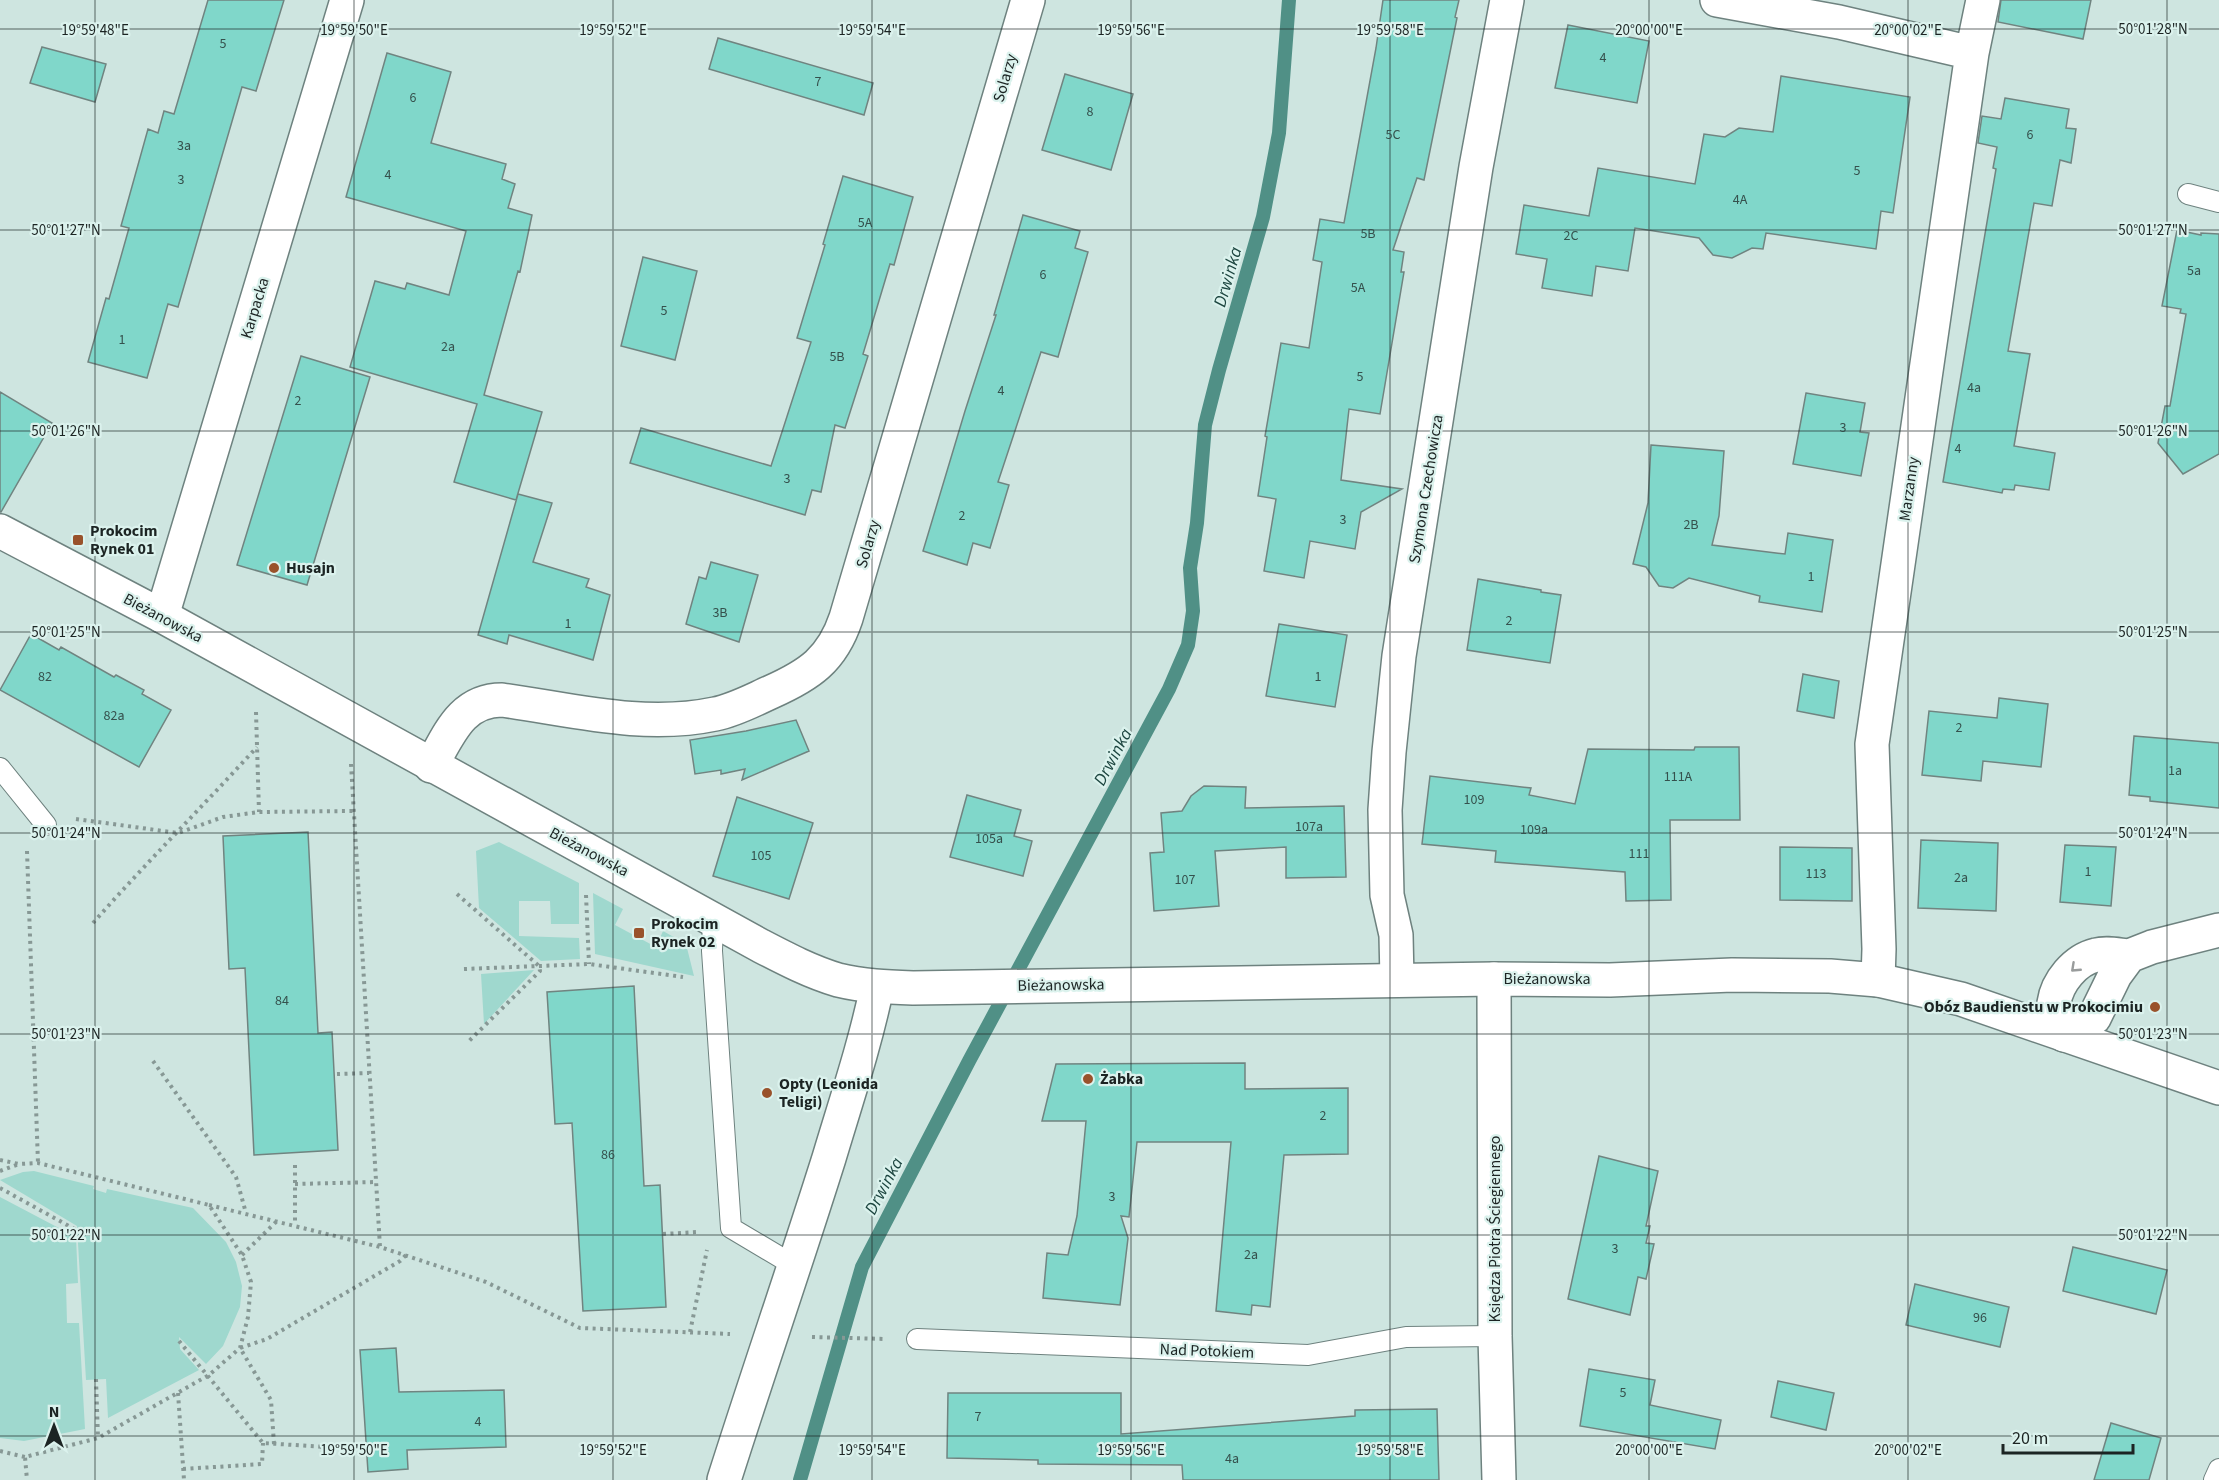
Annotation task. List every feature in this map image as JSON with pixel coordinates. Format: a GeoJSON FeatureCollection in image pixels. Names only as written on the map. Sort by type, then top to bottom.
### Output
{"type":"FeatureCollection","features":[{"type":"Feature","properties":{"kind":"street","name":"Karpacka"},"geometry":{"type":"LineString","coordinates":[[162,616],[347,0]]}},
{"type":"Feature","properties":{"kind":"street","name":"Solarzy"},"geometry":{"type":"LineString","coordinates":[[431,766],[461,717],[470,708],[486,700],[502,699],[633,720],[683,719],[716,714],[797,679],[817,665],[835,646],[846,618],[1028,0]]}},
{"type":"Feature","properties":{"kind":"street","name":"Szymona Czechowicza"},"geometry":{"type":"LineString","coordinates":[[1397,980],[1396,935],[1387,895],[1385,810],[1399,656],[1476,167],[1507,0]]}},
{"type":"Feature","properties":{"kind":"street"},"geometry":{"type":"LineString","coordinates":[[1717,0],[1839,22],[1972,53]]}},
{"type":"Feature","properties":{"kind":"street","name":"Marzanny"},"geometry":{"type":"LineString","coordinates":[[1878,980],[1872,744],[1972,53],[1983,0]]}},
{"type":"Feature","properties":{"kind":"street","name":"Bieżanowska"},"geometry":{"type":"LineString","coordinates":[[0,531],[162,616],[713,920],[786,959],[837,980],[877,987],[1656,979],[1732,975],[1809,975],[1878,980],[1961,999],[2219,1088]]}},
{"type":"Feature","properties":{"kind":"street"},"geometry":{"type":"LineString","coordinates":[[2129,956],[2115,975],[2094,1018],[2064,1035],[2054,1005],[2063,980],[2084,959],[2105,954],[2129,956],[2152,947],[2219,930]]}},
{"type":"Feature","properties":{"kind":"street","name":"Księdza Piotra Ściegiennego"},"geometry":{"type":"LineString","coordinates":[[1494,979],[1495,1336],[1499,1480]]}},
{"type":"Feature","properties":{"kind":"street"},"geometry":{"type":"LineString","coordinates":[[724,1480],[795,1266],[861,1055],[877,987]]}},
{"type":"Feature","properties":{"kind":"lane"},"geometry":{"type":"LineString","coordinates":[[2188,194],[2219,202]]}},
{"type":"Feature","properties":{"kind":"lane"},"geometry":{"type":"LineString","coordinates":[[0,768],[36,813]]}},
{"type":"Feature","properties":{"kind":"lane"},"geometry":{"type":"LineString","coordinates":[[713,920],[712,951],[731,1228],[795,1266]]}},
{"type":"Feature","properties":{"kind":"lane","name":"Nad Potokiem"},"geometry":{"type":"LineString","coordinates":[[917,1339],[1308,1355],[1406,1337],[1495,1336]]}},
{"type":"Feature","properties":{"kind":"lane"},"geometry":{"type":"LineString","coordinates":[[2214,1480],[2219,1469]]}},
{"type":"Feature","properties":{"kind":"path"},"geometry":{"type":"LineString","coordinates":[[256,711],[259,812]]}},
{"type":"Feature","properties":{"kind":"path"},"geometry":{"type":"LineString","coordinates":[[93,923],[257,747]]}},
{"type":"Feature","properties":{"kind":"path"},"geometry":{"type":"LineString","coordinates":[[351,764],[380,1246]]}},
{"type":"Feature","properties":{"kind":"path"},"geometry":{"type":"LineString","coordinates":[[38,1163],[36,813],[178,833],[223,817],[259,812],[353,811]]}},
{"type":"Feature","properties":{"kind":"path"},"geometry":{"type":"LineString","coordinates":[[586,883],[589,964]]}},
{"type":"Feature","properties":{"kind":"path"},"geometry":{"type":"LineString","coordinates":[[457,894],[539,966],[540,971],[468,1042]]}},
{"type":"Feature","properties":{"kind":"path"},"geometry":{"type":"LineString","coordinates":[[464,969],[589,964],[714,982]]}},
{"type":"Feature","properties":{"kind":"path"},"geometry":{"type":"LineString","coordinates":[[153,1061],[236,1177],[246,1213]]}},
{"type":"Feature","properties":{"kind":"path"},"geometry":{"type":"LineString","coordinates":[[337,1074],[369,1073]]}},
{"type":"Feature","properties":{"kind":"path"},"geometry":{"type":"LineString","coordinates":[[0,1160],[19,1164],[38,1163],[380,1246],[486,1282],[580,1328],[917,1339]]}},
{"type":"Feature","properties":{"kind":"path"},"geometry":{"type":"LineString","coordinates":[[0,1171],[19,1164]]}},
{"type":"Feature","properties":{"kind":"path"},"geometry":{"type":"LineString","coordinates":[[295,1165],[295,1225]]}},
{"type":"Feature","properties":{"kind":"path"},"geometry":{"type":"LineString","coordinates":[[295,1184],[376,1182]]}},
{"type":"Feature","properties":{"kind":"path"},"geometry":{"type":"LineString","coordinates":[[0,1188],[78,1231]]}},
{"type":"Feature","properties":{"kind":"path"},"geometry":{"type":"LineString","coordinates":[[209,1205],[242,1255],[251,1282],[248,1317],[240,1348],[271,1400],[274,1444]]}},
{"type":"Feature","properties":{"kind":"path"},"geometry":{"type":"LineString","coordinates":[[242,1255],[277,1221]]}},
{"type":"Feature","properties":{"kind":"path"},"geometry":{"type":"LineString","coordinates":[[663,1234],[731,1228]]}},
{"type":"Feature","properties":{"kind":"path"},"geometry":{"type":"LineString","coordinates":[[690,1332],[711,1231]]}},
{"type":"Feature","properties":{"kind":"path"},"geometry":{"type":"LineString","coordinates":[[0,1450],[25,1457],[98,1438],[209,1375],[240,1348],[267,1339],[400,1261],[406,1255]]}},
{"type":"Feature","properties":{"kind":"path"},"geometry":{"type":"LineString","coordinates":[[179,1341],[263,1443],[262,1464],[183,1469]]}},
{"type":"Feature","properties":{"kind":"path"},"geometry":{"type":"LineString","coordinates":[[96,1379],[98,1438]]}},
{"type":"Feature","properties":{"kind":"path"},"geometry":{"type":"LineString","coordinates":[[178,1394],[184,1480]]}},
{"type":"Feature","properties":{"kind":"path"},"geometry":{"type":"LineString","coordinates":[[263,1443],[325,1447]]}},
{"type":"Feature","properties":{"kind":"path"},"geometry":{"type":"LineString","coordinates":[[25,1457],[27,1480]]}},
{"type":"Feature","properties":{"kind":"green space"},"geometry":{"type":"Polygon","coordinates":[[[499,842],[579,883],[579,924],[551,924],[550,901],[519,901],[519,936],[579,938],[580,959],[541,961],[479,908],[476,851],[499,842]]]}},
{"type":"Feature","properties":{"kind":"green space"},"geometry":{"type":"Polygon","coordinates":[[[593,893],[623,909],[615,925],[656,947],[663,931],[686,944],[694,976],[595,954],[593,893]]]}},
{"type":"Feature","properties":{"kind":"green space"},"geometry":{"type":"Polygon","coordinates":[[[534,970],[484,1024],[481,974],[534,970]]]}},
{"type":"Feature","properties":{"kind":"green space"},"geometry":{"type":"Polygon","coordinates":[[[34,1171],[94,1186],[93,1189],[106,1193],[107,1189],[193,1208],[226,1242],[236,1262],[242,1286],[240,1307],[223,1346],[206,1364],[179,1337],[180,1349],[199,1370],[108,1418],[106,1379],[86,1380],[77,1226],[0,1180],[23,1172],[34,1171]]]}},
{"type":"Feature","properties":{"kind":"green space"},"geometry":{"type":"Polygon","coordinates":[[[0,1197],[76,1237],[78,1283],[66,1284],[67,1323],[79,1323],[85,1429],[24,1441],[0,1438],[0,1197]]]}},
{"type":"Feature","properties":{"kind":"building"},"geometry":{"type":"Polygon","coordinates":[[[208,0],[284,0],[256,91],[242,87],[178,307],[168,304],[147,378],[88,362],[129,228],[121,226],[148,129],[158,133],[164,111],[174,114],[208,0]]]}},
{"type":"Feature","properties":{"kind":"building"},"geometry":{"type":"Polygon","coordinates":[[[1383,0],[1459,0],[1424,180],[1417,178],[1393,250],[1404,252],[1401,272],[1404,272],[1380,414],[1349,409],[1341,480],[1402,489],[1361,512],[1355,549],[1310,541],[1304,578],[1264,571],[1276,499],[1258,496],[1267,437],[1265,436],[1281,343],[1309,348],[1322,262],[1313,260],[1320,219],[1344,223],[1383,0]]]}},
{"type":"Feature","properties":{"kind":"building"},"geometry":{"type":"Polygon","coordinates":[[[2001,0],[2091,0],[2083,39],[1998,22],[2001,0]]]}},
{"type":"Feature","properties":{"kind":"building"},"geometry":{"type":"Polygon","coordinates":[[[1568,25],[1649,41],[1637,103],[1555,88],[1568,25]]]}},
{"type":"Feature","properties":{"kind":"building"},"geometry":{"type":"Polygon","coordinates":[[[718,38],[873,83],[864,115],[709,69],[718,38]]]}},
{"type":"Feature","properties":{"kind":"building"},"geometry":{"type":"Polygon","coordinates":[[[42,47],[106,64],[95,102],[30,83],[42,47]]]}},
{"type":"Feature","properties":{"kind":"building"},"geometry":{"type":"Polygon","coordinates":[[[387,53],[451,72],[431,143],[506,164],[502,179],[515,184],[508,208],[532,215],[520,272],[518,271],[484,395],[542,412],[516,500],[454,482],[477,404],[350,367],[375,281],[405,289],[407,283],[449,295],[466,231],[346,197],[387,53]]]}},
{"type":"Feature","properties":{"kind":"building"},"geometry":{"type":"Polygon","coordinates":[[[1065,74],[1133,94],[1111,170],[1042,150],[1065,74]]]}},
{"type":"Feature","properties":{"kind":"building"},"geometry":{"type":"Polygon","coordinates":[[[1781,76],[1910,97],[1893,213],[1881,211],[1876,249],[1766,233],[1763,249],[1752,248],[1732,258],[1713,255],[1699,238],[1635,228],[1628,271],[1596,266],[1592,296],[1542,288],[1547,259],[1516,254],[1524,205],[1589,216],[1598,168],[1695,184],[1704,134],[1725,137],[1739,128],[1773,132],[1781,76]]]}},
{"type":"Feature","properties":{"kind":"building"},"geometry":{"type":"Polygon","coordinates":[[[2005,98],[2069,109],[2066,128],[2076,129],[2071,163],[2060,160],[2052,206],[2034,203],[2008,351],[2030,354],[2014,446],[2055,453],[2049,490],[2015,485],[2014,490],[2003,489],[2002,493],[1943,482],[1996,169],[1993,168],[1997,147],[1978,143],[1982,116],[2001,119],[2005,98]]]}},
{"type":"Feature","properties":{"kind":"building"},"geometry":{"type":"Polygon","coordinates":[[[843,176],[913,197],[894,265],[890,264],[863,354],[868,356],[845,428],[835,425],[821,492],[812,490],[805,515],[630,463],[641,428],[771,466],[811,342],[797,338],[843,176]]]}},
{"type":"Feature","properties":{"kind":"building"},"geometry":{"type":"Polygon","coordinates":[[[1023,215],[1080,231],[1075,248],[1088,252],[1058,357],[1041,352],[998,482],[1009,485],[990,548],[973,543],[967,565],[923,551],[996,315],[994,315],[1023,215]]]}},
{"type":"Feature","properties":{"kind":"building"},"geometry":{"type":"Polygon","coordinates":[[[2177,230],[2201,235],[2201,233],[2219,234],[2219,454],[2183,474],[2158,443],[2165,406],[2170,406],[2186,314],[2180,313],[2181,309],[2162,306],[2177,230]]]}},
{"type":"Feature","properties":{"kind":"building"},"geometry":{"type":"Polygon","coordinates":[[[643,257],[697,271],[675,360],[621,346],[643,257]]]}},
{"type":"Feature","properties":{"kind":"building"},"geometry":{"type":"Polygon","coordinates":[[[301,356],[370,377],[307,585],[237,565],[301,356]]]}},
{"type":"Feature","properties":{"kind":"building"},"geometry":{"type":"Polygon","coordinates":[[[0,392],[52,423],[1,512],[0,512],[0,392]]]}},
{"type":"Feature","properties":{"kind":"building"},"geometry":{"type":"Polygon","coordinates":[[[1806,393],[1865,403],[1860,432],[1869,433],[1861,476],[1793,464],[1806,393]]]}},
{"type":"Feature","properties":{"kind":"building"},"geometry":{"type":"Polygon","coordinates":[[[1651,445],[1724,451],[1719,516],[1712,545],[1785,554],[1788,533],[1833,540],[1822,612],[1759,602],[1760,596],[1689,578],[1673,588],[1659,586],[1646,567],[1633,564],[1648,503],[1651,445]]]}},
{"type":"Feature","properties":{"kind":"building"},"geometry":{"type":"Polygon","coordinates":[[[518,494],[552,503],[533,562],[589,579],[586,587],[610,595],[593,660],[509,635],[507,644],[478,635],[518,494]]]}},
{"type":"Feature","properties":{"kind":"building"},"geometry":{"type":"Polygon","coordinates":[[[711,562],[758,575],[739,642],[686,624],[699,577],[706,579],[711,562]]]}},
{"type":"Feature","properties":{"kind":"building"},"geometry":{"type":"Polygon","coordinates":[[[1478,579],[1561,595],[1550,663],[1467,650],[1478,579]]]}},
{"type":"Feature","properties":{"kind":"building"},"geometry":{"type":"Polygon","coordinates":[[[1279,624],[1347,635],[1335,707],[1266,696],[1279,624]]]}},
{"type":"Feature","properties":{"kind":"building"},"geometry":{"type":"Polygon","coordinates":[[[31,634],[59,650],[61,647],[114,677],[116,675],[144,690],[142,694],[171,710],[139,767],[0,690],[31,634]]]}},
{"type":"Feature","properties":{"kind":"building"},"geometry":{"type":"Polygon","coordinates":[[[1803,674],[1839,681],[1834,718],[1797,711],[1803,674]]]}},
{"type":"Feature","properties":{"kind":"building"},"geometry":{"type":"Polygon","coordinates":[[[1999,698],[2048,704],[2041,767],[1983,761],[1981,781],[1922,775],[1929,711],[1997,718],[1999,698]]]}},
{"type":"Feature","properties":{"kind":"building"},"geometry":{"type":"Polygon","coordinates":[[[796,720],[809,751],[742,780],[745,769],[721,774],[721,770],[695,774],[690,740],[796,720]]]}},
{"type":"Feature","properties":{"kind":"building"},"geometry":{"type":"Polygon","coordinates":[[[2134,736],[2219,743],[2219,808],[2150,801],[2150,797],[2129,795],[2134,736]]]}},
{"type":"Feature","properties":{"kind":"building"},"geometry":{"type":"Polygon","coordinates":[[[1695,747],[1739,747],[1740,820],[1670,820],[1671,900],[1626,901],[1625,872],[1495,862],[1496,851],[1422,844],[1430,776],[1531,788],[1529,795],[1575,804],[1588,749],[1694,750],[1695,747]]]}},
{"type":"Feature","properties":{"kind":"building"},"geometry":{"type":"Polygon","coordinates":[[[1204,786],[1246,787],[1245,808],[1344,806],[1346,877],[1286,878],[1286,847],[1215,851],[1219,906],[1154,911],[1150,853],[1164,852],[1161,813],[1182,811],[1191,796],[1204,786]]]}},
{"type":"Feature","properties":{"kind":"building"},"geometry":{"type":"Polygon","coordinates":[[[967,795],[1021,810],[1014,836],[1032,841],[1023,876],[950,857],[967,795]]]}},
{"type":"Feature","properties":{"kind":"building"},"geometry":{"type":"Polygon","coordinates":[[[737,797],[813,823],[789,899],[713,876],[737,797]]]}},
{"type":"Feature","properties":{"kind":"building"},"geometry":{"type":"Polygon","coordinates":[[[308,832],[318,1033],[332,1032],[338,1150],[254,1155],[245,968],[229,969],[223,836],[308,832]]]}},
{"type":"Feature","properties":{"kind":"building"},"geometry":{"type":"Polygon","coordinates":[[[1921,840],[1998,843],[1996,911],[1918,908],[1921,840]]]}},
{"type":"Feature","properties":{"kind":"building"},"geometry":{"type":"Polygon","coordinates":[[[2065,845],[2116,847],[2111,906],[2060,902],[2065,845]]]}},
{"type":"Feature","properties":{"kind":"building"},"geometry":{"type":"Polygon","coordinates":[[[1780,847],[1852,848],[1852,901],[1780,900],[1780,847]]]}},
{"type":"Feature","properties":{"kind":"building"},"geometry":{"type":"Polygon","coordinates":[[[634,986],[644,1186],[660,1185],[666,1307],[583,1311],[572,1123],[555,1124],[547,992],[634,986]]]}},
{"type":"Feature","properties":{"kind":"building"},"geometry":{"type":"Polygon","coordinates":[[[1245,1063],[1245,1089],[1348,1088],[1348,1154],[1284,1155],[1270,1307],[1252,1305],[1251,1315],[1216,1311],[1231,1142],[1137,1142],[1129,1217],[1121,1216],[1128,1238],[1120,1305],[1043,1298],[1047,1253],[1068,1255],[1077,1216],[1086,1121],[1042,1121],[1056,1064],[1245,1063]]]}},
{"type":"Feature","properties":{"kind":"building"},"geometry":{"type":"Polygon","coordinates":[[[1599,1156],[1658,1171],[1646,1226],[1650,1226],[1646,1243],[1654,1244],[1646,1279],[1638,1277],[1630,1315],[1568,1299],[1599,1156]]]}},
{"type":"Feature","properties":{"kind":"building"},"geometry":{"type":"Polygon","coordinates":[[[2073,1247],[2167,1270],[2156,1314],[2063,1291],[2073,1247]]]}},
{"type":"Feature","properties":{"kind":"building"},"geometry":{"type":"Polygon","coordinates":[[[1915,1284],[2009,1307],[2000,1347],[1906,1325],[1915,1284]]]}},
{"type":"Feature","properties":{"kind":"building"},"geometry":{"type":"Polygon","coordinates":[[[396,1348],[399,1392],[504,1390],[506,1447],[407,1450],[408,1469],[368,1472],[360,1350],[396,1348]]]}},
{"type":"Feature","properties":{"kind":"building"},"geometry":{"type":"Polygon","coordinates":[[[1589,1369],[1655,1380],[1650,1405],[1721,1420],[1715,1449],[1580,1426],[1589,1369]]]}},
{"type":"Feature","properties":{"kind":"building"},"geometry":{"type":"Polygon","coordinates":[[[1778,1381],[1834,1393],[1826,1430],[1771,1417],[1778,1381]]]}},
{"type":"Feature","properties":{"kind":"building"},"geometry":{"type":"Polygon","coordinates":[[[948,1393],[1121,1393],[1121,1434],[1355,1416],[1355,1410],[1437,1409],[1439,1480],[1183,1480],[1182,1465],[1038,1464],[1038,1460],[947,1458],[948,1393]]]}},
{"type":"Feature","properties":{"kind":"building"},"geometry":{"type":"Polygon","coordinates":[[[2111,1423],[2161,1438],[2149,1480],[2094,1480],[2111,1423]]]}},
{"type":"Feature","properties":{"kind":"waterway","name":"Drwinka"},"geometry":{"type":"LineString","coordinates":[[800,1480],[862,1267],[969,1061],[1169,689],[1188,645],[1193,611],[1190,568],[1197,523],[1205,425],[1263,217],[1279,133],[1289,0]]}},
{"type":"Feature","properties":{"kind":"place","name":"Prokocim Rynek 01"},"geometry":{"type":"Point","coordinates":[78,540]}},
{"type":"Feature","properties":{"kind":"place","name":"Husajn"},"geometry":{"type":"Point","coordinates":[274,568]}},
{"type":"Feature","properties":{"kind":"place","name":"Prokocim Rynek 02"},"geometry":{"type":"Point","coordinates":[639,933]}},
{"type":"Feature","properties":{"kind":"place","name":"Obóz Baudienstu w Prokocimiu"},"geometry":{"type":"Point","coordinates":[2155,1007]}},
{"type":"Feature","properties":{"kind":"place","name":"Żabka"},"geometry":{"type":"Point","coordinates":[1088,1079]}},
{"type":"Feature","properties":{"kind":"place","name":"Opty (Leonida Teligi)"},"geometry":{"type":"Point","coordinates":[767,1093]}}]}
